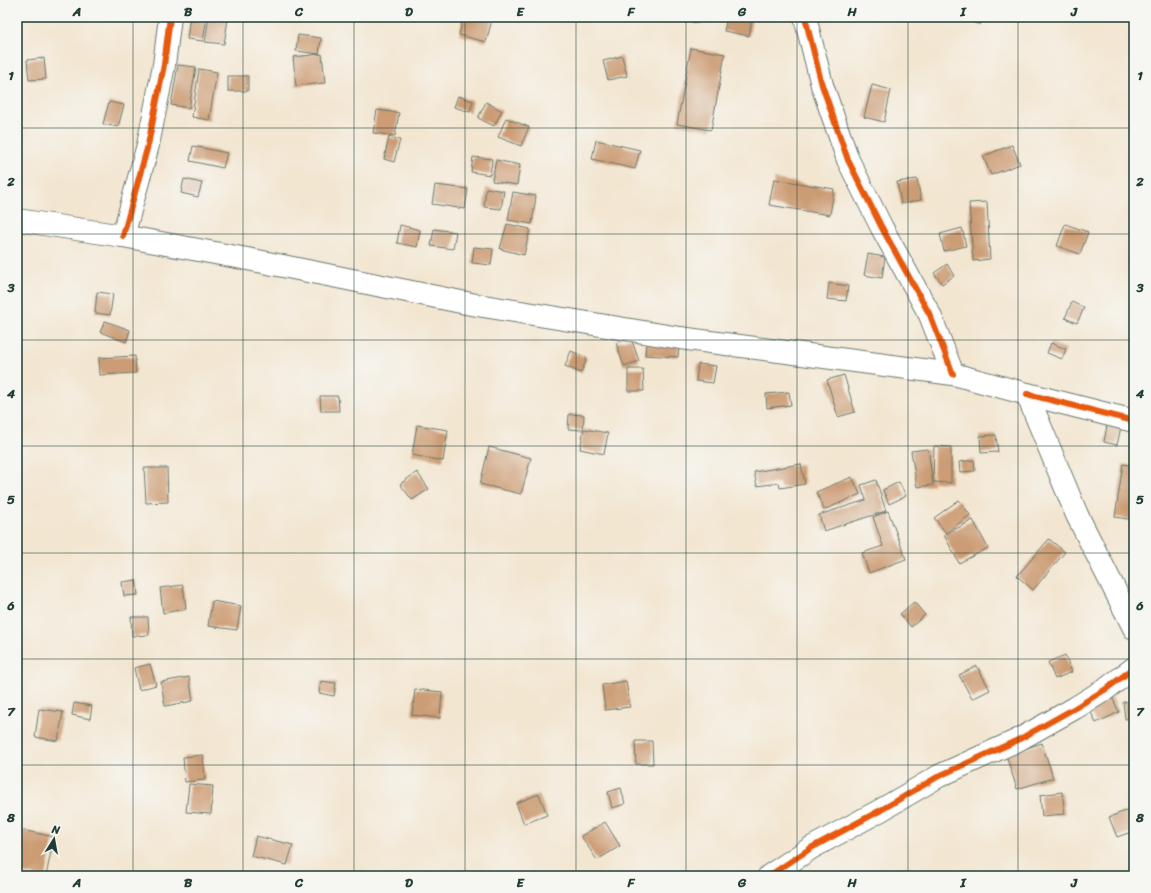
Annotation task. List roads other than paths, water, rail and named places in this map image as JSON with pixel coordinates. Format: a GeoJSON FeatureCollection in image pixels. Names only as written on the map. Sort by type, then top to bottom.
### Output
{"type":"FeatureCollection","features":[{"type":"Feature","properties":{"kind":"street"},"geometry":{"type":"LineString","coordinates":[[123,236],[148,145],[164,65],[170,17]]}},
{"type":"Feature","properties":{"kind":"street"},"geometry":{"type":"LineString","coordinates":[[805,17],[822,85],[848,160],[882,228],[930,315],[953,374]]}},
{"type":"Feature","properties":{"kind":"street"},"geometry":{"type":"LineString","coordinates":[[17,220],[123,236],[258,261],[471,304],[680,338],[953,374],[1134,421]]}},
{"type":"Feature","properties":{"kind":"street"},"geometry":{"type":"LineString","coordinates":[[1027,394],[1077,515],[1134,628]]}},
{"type":"Feature","properties":{"kind":"street"},"geometry":{"type":"LineString","coordinates":[[769,876],[811,848],[939,776],[1018,740],[1075,708],[1106,689],[1134,668]]}}]}
